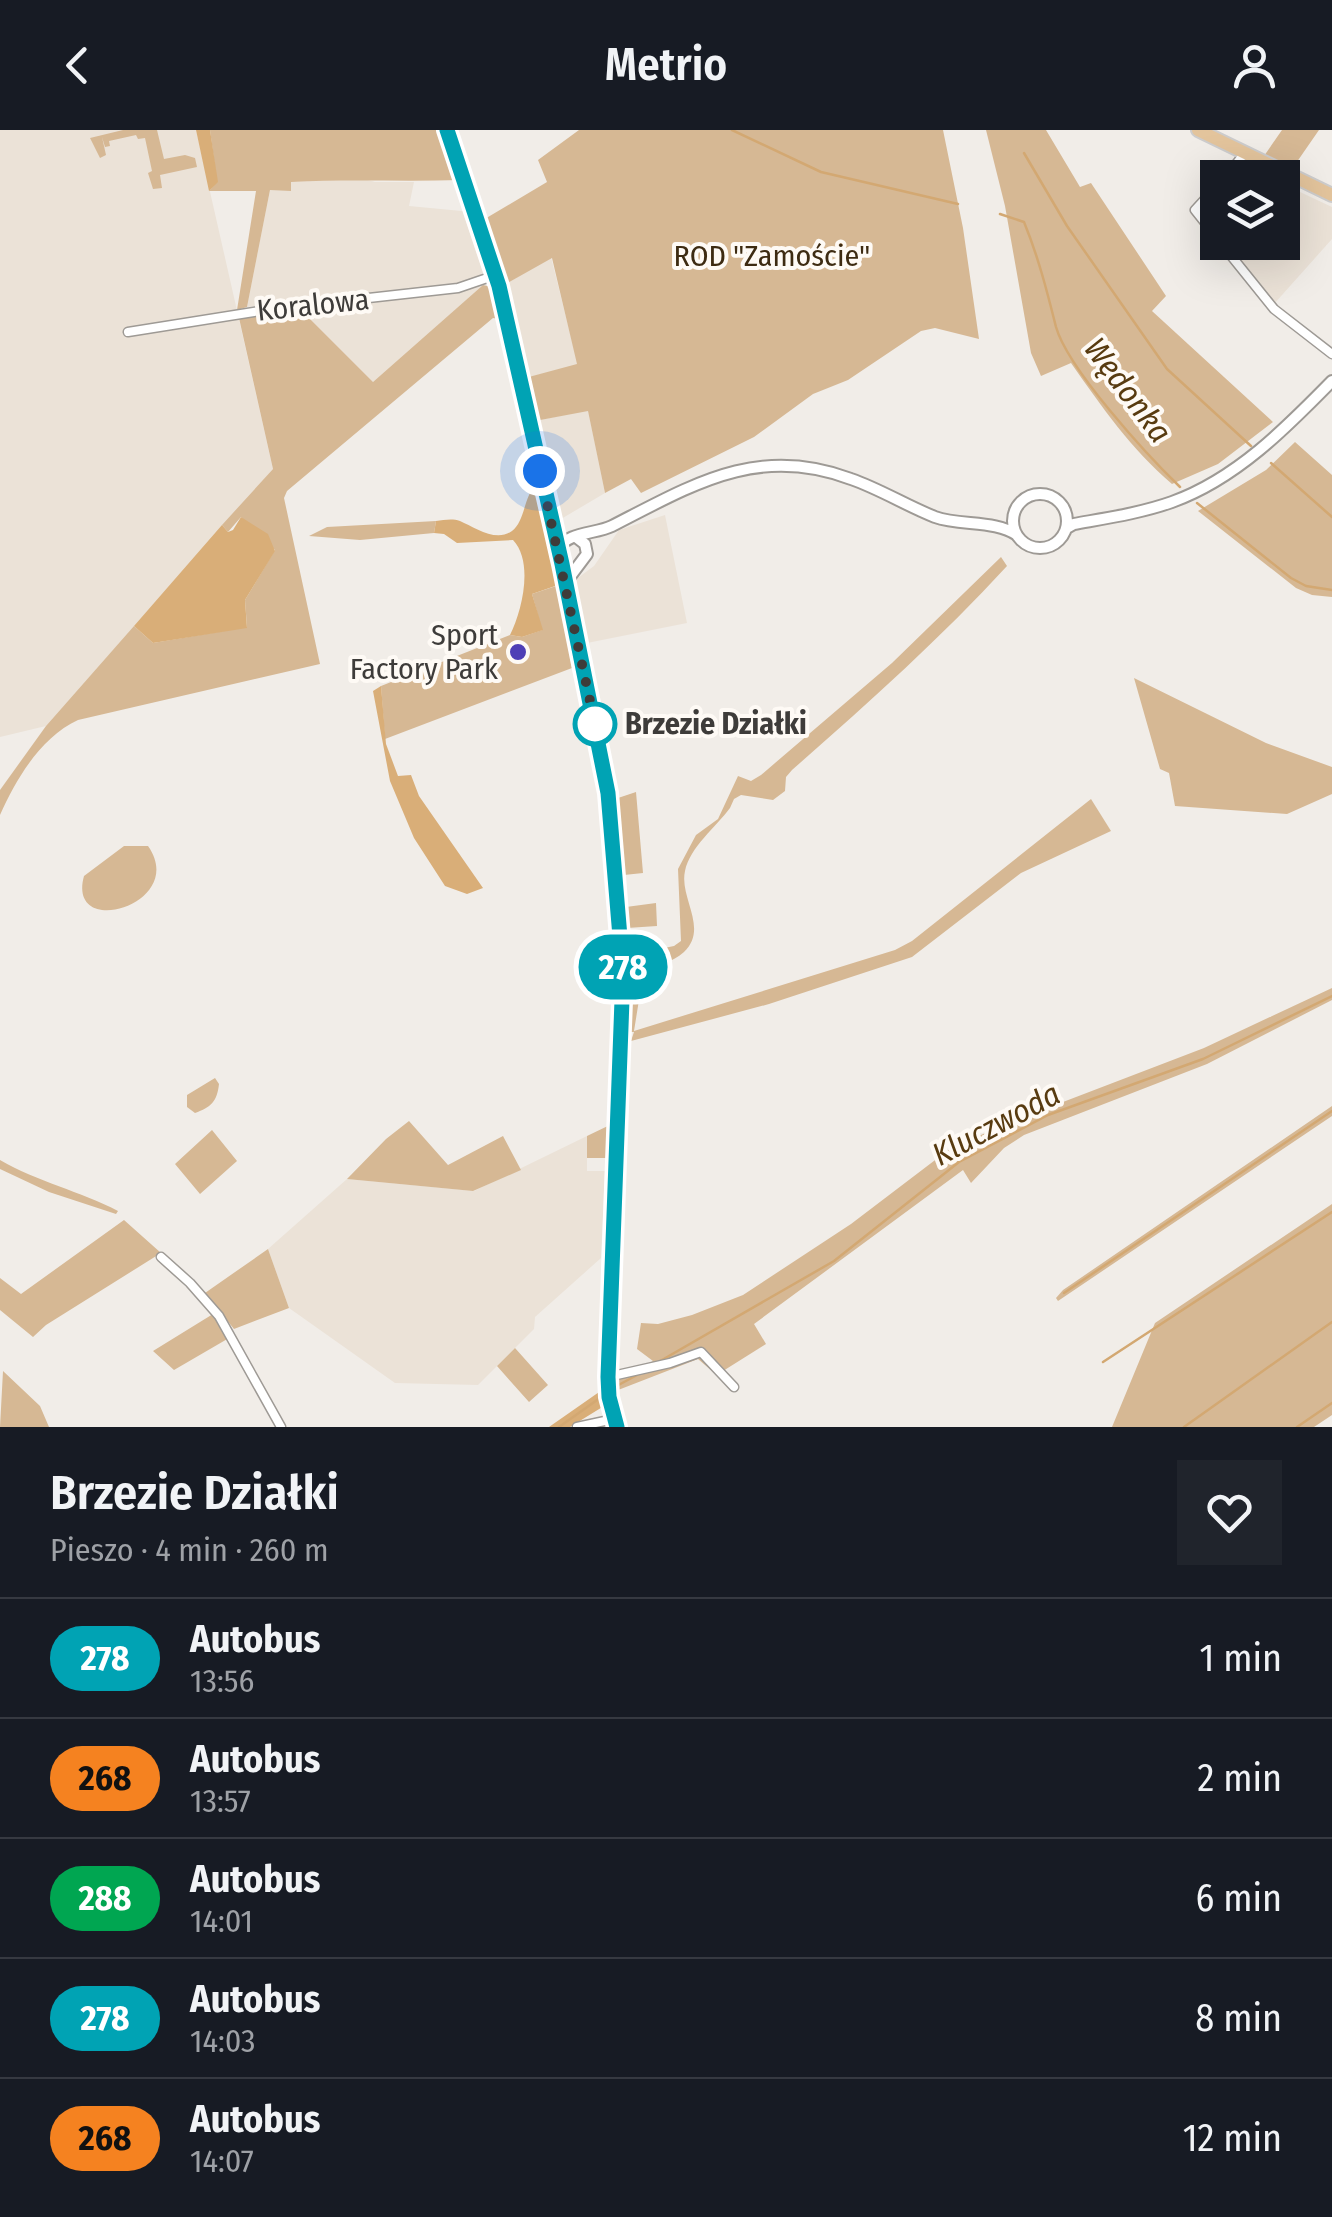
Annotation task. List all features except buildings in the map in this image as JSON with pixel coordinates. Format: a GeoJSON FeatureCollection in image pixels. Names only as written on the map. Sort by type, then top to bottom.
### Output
{"type":"FeatureCollection","features":[{"type":"Feature","properties":{"kind":"main road"},"geometry":{"type":"LineString","coordinates":[[1198,130],[1332,195]]}},
{"type":"Feature","properties":{"kind":"street"},"geometry":{"type":"LineString","coordinates":[[446,130],[496,275],[560,552],[607,787],[623,973],[608,1380],[616,1423],[577,1427]]}},
{"type":"Feature","properties":{"kind":"street"},"geometry":{"type":"LineString","coordinates":[[1239,160],[1244,154]]}},
{"type":"Feature","properties":{"kind":"street"},"geometry":{"type":"LineString","coordinates":[[1234,260],[1274,309],[1332,354]]}},
{"type":"Feature","properties":{"kind":"street","name":"Koralowa"},"geometry":{"type":"LineString","coordinates":[[128,332],[278,308],[458,288],[496,275]]}},
{"type":"Feature","properties":{"kind":"street"},"geometry":{"type":"LineString","coordinates":[[1067,528],[1170,502],[1204,487],[1263,448],[1332,381]]}},
{"type":"Feature","properties":{"kind":"street"},"geometry":{"type":"LineString","coordinates":[[580,564],[568,564],[560,552],[562,542],[606,528],[681,490],[749,466],[772,464],[823,470],[866,484],[934,516],[1017,535],[1028,546],[1042,548],[1058,542],[1067,528],[1066,512]]}},
{"type":"Feature","properties":{"kind":"street"},"geometry":{"type":"LineString","coordinates":[[991,526],[1006,522],[1025,499],[1039,494],[1055,499],[1066,512],[1095,520]]}},
{"type":"Feature","properties":{"kind":"street"},"geometry":{"type":"LineString","coordinates":[[1016,511],[1013,520],[1017,535]]}},
{"type":"Feature","properties":{"kind":"street"},"geometry":{"type":"LineString","coordinates":[[554,525],[582,541],[587,550]]}},
{"type":"Feature","properties":{"kind":"street"},"geometry":{"type":"LineString","coordinates":[[566,582],[606,528]]}},
{"type":"Feature","properties":{"kind":"street"},"geometry":{"type":"LineString","coordinates":[[161,1257],[220,1316],[281,1427]]}},
{"type":"Feature","properties":{"kind":"street"},"geometry":{"type":"LineString","coordinates":[[608,1380],[701,1352],[734,1387]]}},
{"type":"Feature","properties":{"kind":"shaded area"},"geometry":{"type":"Polygon","coordinates":[[[0,130],[196,130],[273,469],[46,726],[0,737],[0,130]]]}},
{"type":"Feature","properties":{"kind":"shaded area"},"geometry":{"type":"Polygon","coordinates":[[[196,130],[210,130],[218,182],[209,191],[196,130]]]}},
{"type":"Feature","properties":{"kind":"shaded area"},"geometry":{"type":"Polygon","coordinates":[[[360,178],[414,182],[409,206],[472,212],[488,268],[477,278],[448,287],[357,297],[351,293],[247,307],[270,190],[291,182],[360,178]]]}},
{"type":"Feature","properties":{"kind":"shaded area"},"geometry":{"type":"Polygon","coordinates":[[[1300,192],[1332,207],[1332,239],[1274,304],[1239,260],[1300,260],[1300,192]]]}},
{"type":"Feature","properties":{"kind":"shaded area"},"geometry":{"type":"Polygon","coordinates":[[[551,257],[578,365],[525,378],[506,284],[551,257]]]}},
{"type":"Feature","properties":{"kind":"shaded area"},"geometry":{"type":"Polygon","coordinates":[[[483,285],[373,382],[302,311],[445,294],[483,285]]]}},
{"type":"Feature","properties":{"kind":"shaded area"},"geometry":{"type":"Polygon","coordinates":[[[588,410],[605,493],[556,522],[535,421],[588,410]]]}},
{"type":"Feature","properties":{"kind":"shaded area"},"geometry":{"type":"Polygon","coordinates":[[[533,488],[539,490],[561,584],[532,594],[543,630],[522,637],[510,635],[524,587],[523,561],[513,540],[457,543],[444,534],[434,533],[436,521],[451,519],[492,535],[506,534],[519,522],[533,488]]]}},
{"type":"Feature","properties":{"kind":"shaded area"},"geometry":{"type":"Polygon","coordinates":[[[665,515],[687,623],[582,644],[571,583],[594,566],[619,530],[665,515]]]}},
{"type":"Feature","properties":{"kind":"shaded area"},"geometry":{"type":"Polygon","coordinates":[[[241,517],[268,534],[275,551],[245,600],[247,628],[153,643],[134,626],[222,525],[228,532],[233,530],[241,517]]]}},
{"type":"Feature","properties":{"kind":"shaded area"},"geometry":{"type":"Polygon","coordinates":[[[381,686],[386,744],[398,776],[411,775],[419,796],[483,888],[467,894],[445,886],[414,838],[390,781],[373,691],[381,686]]]}},
{"type":"Feature","properties":{"kind":"shaded area"},"geometry":{"type":"Polygon","coordinates":[[[587,1136],[587,1171],[605,1171],[601,1258],[535,1317],[534,1329],[478,1385],[395,1383],[289,1308],[268,1249],[347,1179],[474,1191],[587,1136]]]}},
{"type":"Feature","properties":{"kind":"shaded area"},"geometry":{"type":"Polygon","coordinates":[[[602,1390],[604,1406],[570,1427],[549,1427],[602,1390]]]}},
{"type":"Feature","properties":{"kind":"green space"},"geometry":{"type":"Polygon","coordinates":[[[123,130],[157,130],[164,159],[185,155],[195,158],[197,167],[160,175],[162,188],[153,189],[145,138],[138,139],[136,135],[109,141],[110,146],[105,147],[102,137],[106,155],[100,158],[90,138],[123,130]]]}},
{"type":"Feature","properties":{"kind":"green space"},"geometry":{"type":"Polygon","coordinates":[[[210,130],[443,130],[461,180],[291,182],[291,191],[270,190],[247,307],[237,310],[256,191],[209,191],[217,182],[210,130]]]}},
{"type":"Feature","properties":{"kind":"green space","name":"ROD \"Zamoście\""},"geometry":{"type":"Polygon","coordinates":[[[579,130],[943,130],[963,228],[979,339],[935,328],[921,331],[848,380],[813,394],[754,437],[641,493],[631,479],[605,493],[588,411],[535,421],[525,378],[577,364],[552,258],[506,284],[483,220],[547,182],[538,160],[579,130]]]}},
{"type":"Feature","properties":{"kind":"green space"},"geometry":{"type":"Polygon","coordinates":[[[986,130],[1046,130],[1080,187],[1091,183],[1166,296],[1152,311],[1273,422],[1218,464],[1172,484],[1130,442],[1071,363],[1041,376],[1031,353],[1005,206],[986,130]]]}},
{"type":"Feature","properties":{"kind":"green space"},"geometry":{"type":"Polygon","coordinates":[[[1282,130],[1319,130],[1298,160],[1264,156],[1282,130]]]}},
{"type":"Feature","properties":{"kind":"green space"},"geometry":{"type":"Polygon","coordinates":[[[483,285],[492,287],[499,319],[493,318],[287,491],[284,498],[320,664],[78,720],[52,737],[31,760],[0,815],[0,790],[46,726],[134,626],[153,643],[247,627],[245,600],[275,550],[241,517],[228,532],[222,525],[273,469],[239,318],[302,311],[373,382],[483,285]]]}},
{"type":"Feature","properties":{"kind":"green space"},"geometry":{"type":"Polygon","coordinates":[[[1295,442],[1332,475],[1332,597],[1296,588],[1198,511],[1266,470],[1295,442]]]}},
{"type":"Feature","properties":{"kind":"green space"},"geometry":{"type":"Polygon","coordinates":[[[436,521],[434,533],[360,540],[309,536],[327,527],[436,521]]]}},
{"type":"Feature","properties":{"kind":"green space"},"geometry":{"type":"Polygon","coordinates":[[[1001,557],[1007,566],[929,645],[792,770],[786,777],[785,791],[773,800],[741,795],[734,799],[698,846],[685,871],[694,923],[691,943],[679,956],[643,975],[634,1031],[895,950],[912,941],[1091,799],[1111,831],[1021,873],[912,957],[769,1004],[631,1041],[634,1032],[628,1032],[629,971],[659,959],[659,949],[681,941],[678,869],[696,835],[718,819],[738,776],[751,781],[761,775],[892,663],[1001,557]]]}},
{"type":"Feature","properties":{"kind":"green space","name":"Sport Factory Park"},"geometry":{"type":"Polygon","coordinates":[[[559,585],[572,668],[385,739],[381,686],[510,635],[522,637],[542,630],[532,594],[559,585]]]}},
{"type":"Feature","properties":{"kind":"green space"},"geometry":{"type":"Polygon","coordinates":[[[1134,678],[1266,743],[1332,767],[1332,794],[1287,814],[1175,806],[1169,773],[1160,769],[1134,678]]]}},
{"type":"Feature","properties":{"kind":"green space"},"geometry":{"type":"Polygon","coordinates":[[[636,792],[643,873],[624,875],[618,798],[636,792]]]}},
{"type":"Feature","properties":{"kind":"green space"},"geometry":{"type":"Polygon","coordinates":[[[124,846],[148,846],[156,867],[153,884],[141,898],[125,907],[92,907],[83,896],[84,876],[124,846]]]}},
{"type":"Feature","properties":{"kind":"green space"},"geometry":{"type":"Polygon","coordinates":[[[656,903],[657,926],[627,928],[626,907],[656,903]]]}},
{"type":"Feature","properties":{"kind":"green space"},"geometry":{"type":"Polygon","coordinates":[[[1332,988],[1332,1000],[1207,1064],[1024,1135],[1004,1148],[971,1183],[963,1170],[754,1324],[766,1344],[723,1371],[700,1347],[663,1363],[642,1367],[653,1361],[637,1349],[641,1323],[658,1324],[692,1315],[743,1295],[851,1224],[947,1151],[998,1127],[1204,1048],[1332,988]]]}},
{"type":"Feature","properties":{"kind":"green space"},"geometry":{"type":"Polygon","coordinates":[[[215,1078],[219,1084],[212,1103],[195,1113],[187,1107],[187,1095],[215,1078]]]}},
{"type":"Feature","properties":{"kind":"green space"},"geometry":{"type":"Polygon","coordinates":[[[1332,1106],[1332,1116],[1058,1301],[1056,1298],[1063,1290],[1332,1106]]]}},
{"type":"Feature","properties":{"kind":"green space"},"geometry":{"type":"Polygon","coordinates":[[[409,1121],[448,1165],[503,1136],[521,1170],[473,1191],[347,1179],[409,1121]]]}},
{"type":"Feature","properties":{"kind":"green space"},"geometry":{"type":"Polygon","coordinates":[[[614,1123],[612,1155],[587,1158],[587,1136],[614,1123]]]}},
{"type":"Feature","properties":{"kind":"green space"},"geometry":{"type":"Polygon","coordinates":[[[212,1130],[237,1161],[200,1194],[175,1164],[212,1130]]]}},
{"type":"Feature","properties":{"kind":"green space"},"geometry":{"type":"Polygon","coordinates":[[[0,1160],[118,1211],[116,1214],[49,1192],[0,1169],[0,1160]]]}},
{"type":"Feature","properties":{"kind":"green space"},"geometry":{"type":"Polygon","coordinates":[[[1332,1204],[1332,1415],[1314,1427],[1112,1427],[1155,1323],[1332,1204]]]}},
{"type":"Feature","properties":{"kind":"green space"},"geometry":{"type":"Polygon","coordinates":[[[124,1220],[161,1253],[33,1337],[0,1310],[0,1278],[21,1294],[124,1220]]]}},
{"type":"Feature","properties":{"kind":"green space"},"geometry":{"type":"Polygon","coordinates":[[[268,1249],[289,1308],[234,1329],[205,1293],[268,1249]]]}},
{"type":"Feature","properties":{"kind":"green space"},"geometry":{"type":"Polygon","coordinates":[[[213,1314],[229,1338],[174,1370],[153,1351],[213,1314]]]}},
{"type":"Feature","properties":{"kind":"green space"},"geometry":{"type":"Polygon","coordinates":[[[515,1348],[548,1385],[529,1402],[497,1366],[515,1348]]]}},
{"type":"Feature","properties":{"kind":"green space"},"geometry":{"type":"Polygon","coordinates":[[[698,1355],[733,1389],[698,1359],[613,1392],[613,1379],[698,1355]]]}},
{"type":"Feature","properties":{"kind":"green space"},"geometry":{"type":"Polygon","coordinates":[[[3,1371],[40,1406],[49,1427],[0,1427],[3,1371]]]}},
{"type":"Feature","properties":{"kind":"waterway","name":"Wędonka"},"geometry":{"type":"LineString","coordinates":[[732,130],[821,172],[958,204]]}},
{"type":"Feature","properties":{"kind":"waterway"},"geometry":{"type":"LineString","coordinates":[[1024,153],[1067,226],[1167,369],[1251,446]]}},
{"type":"Feature","properties":{"kind":"waterway","name":"Wędonka"},"geometry":{"type":"LineString","coordinates":[[1000,214],[1024,222],[1056,327],[1076,365],[1129,433],[1180,487]]}},
{"type":"Feature","properties":{"kind":"waterway"},"geometry":{"type":"LineString","coordinates":[[1271,463],[1332,517]]}},
{"type":"Feature","properties":{"kind":"waterway","name":"Wędonka"},"geometry":{"type":"LineString","coordinates":[[1197,503],[1291,578],[1306,586],[1332,590]]}},
{"type":"Feature","properties":{"kind":"waterway","name":"Kluczwoda"},"geometry":{"type":"LineString","coordinates":[[655,1364],[834,1261],[959,1162],[1048,1115],[1203,1059],[1332,996]]}},
{"type":"Feature","properties":{"kind":"waterway"},"geometry":{"type":"LineString","coordinates":[[1064,1293],[1332,1111]]}},
{"type":"Feature","properties":{"kind":"waterway"},"geometry":{"type":"LineString","coordinates":[[1103,1362],[1332,1212]]}},
{"type":"Feature","properties":{"kind":"waterway"},"geometry":{"type":"LineString","coordinates":[[1184,1427],[1332,1322]]}},
{"type":"Feature","properties":{"kind":"waterway","name":"Kluczwoda"},"geometry":{"type":"LineString","coordinates":[[613,1388],[637,1375]]}},
{"type":"Feature","properties":{"kind":"waterway","name":"Kluczwoda"},"geometry":{"type":"LineString","coordinates":[[559,1427],[607,1393]]}},
{"type":"Feature","properties":{"kind":"waterway"},"geometry":{"type":"LineString","coordinates":[[1297,1427],[1332,1403]]}},
{"type":"Feature","properties":{"kind":"bus line","name":"278"},"geometry":{"type":"LineString","coordinates":[[447,130],[499,286],[562,564],[608,793],[623,973],[608,1377],[617,1427]]}},
{"type":"Feature","properties":{"kind":"place","name":"Sport Factory Park"},"geometry":{"type":"Point","coordinates":[518,652]}},
{"type":"Feature","properties":{"kind":"place","name":"Brzezie Działki"},"geometry":{"type":"Point","coordinates":[595,724]}},
{"type":"Feature","properties":{"kind":"route"},"geometry":{"type":"LineString","coordinates":[[540,471],[595,724]]}}]}
